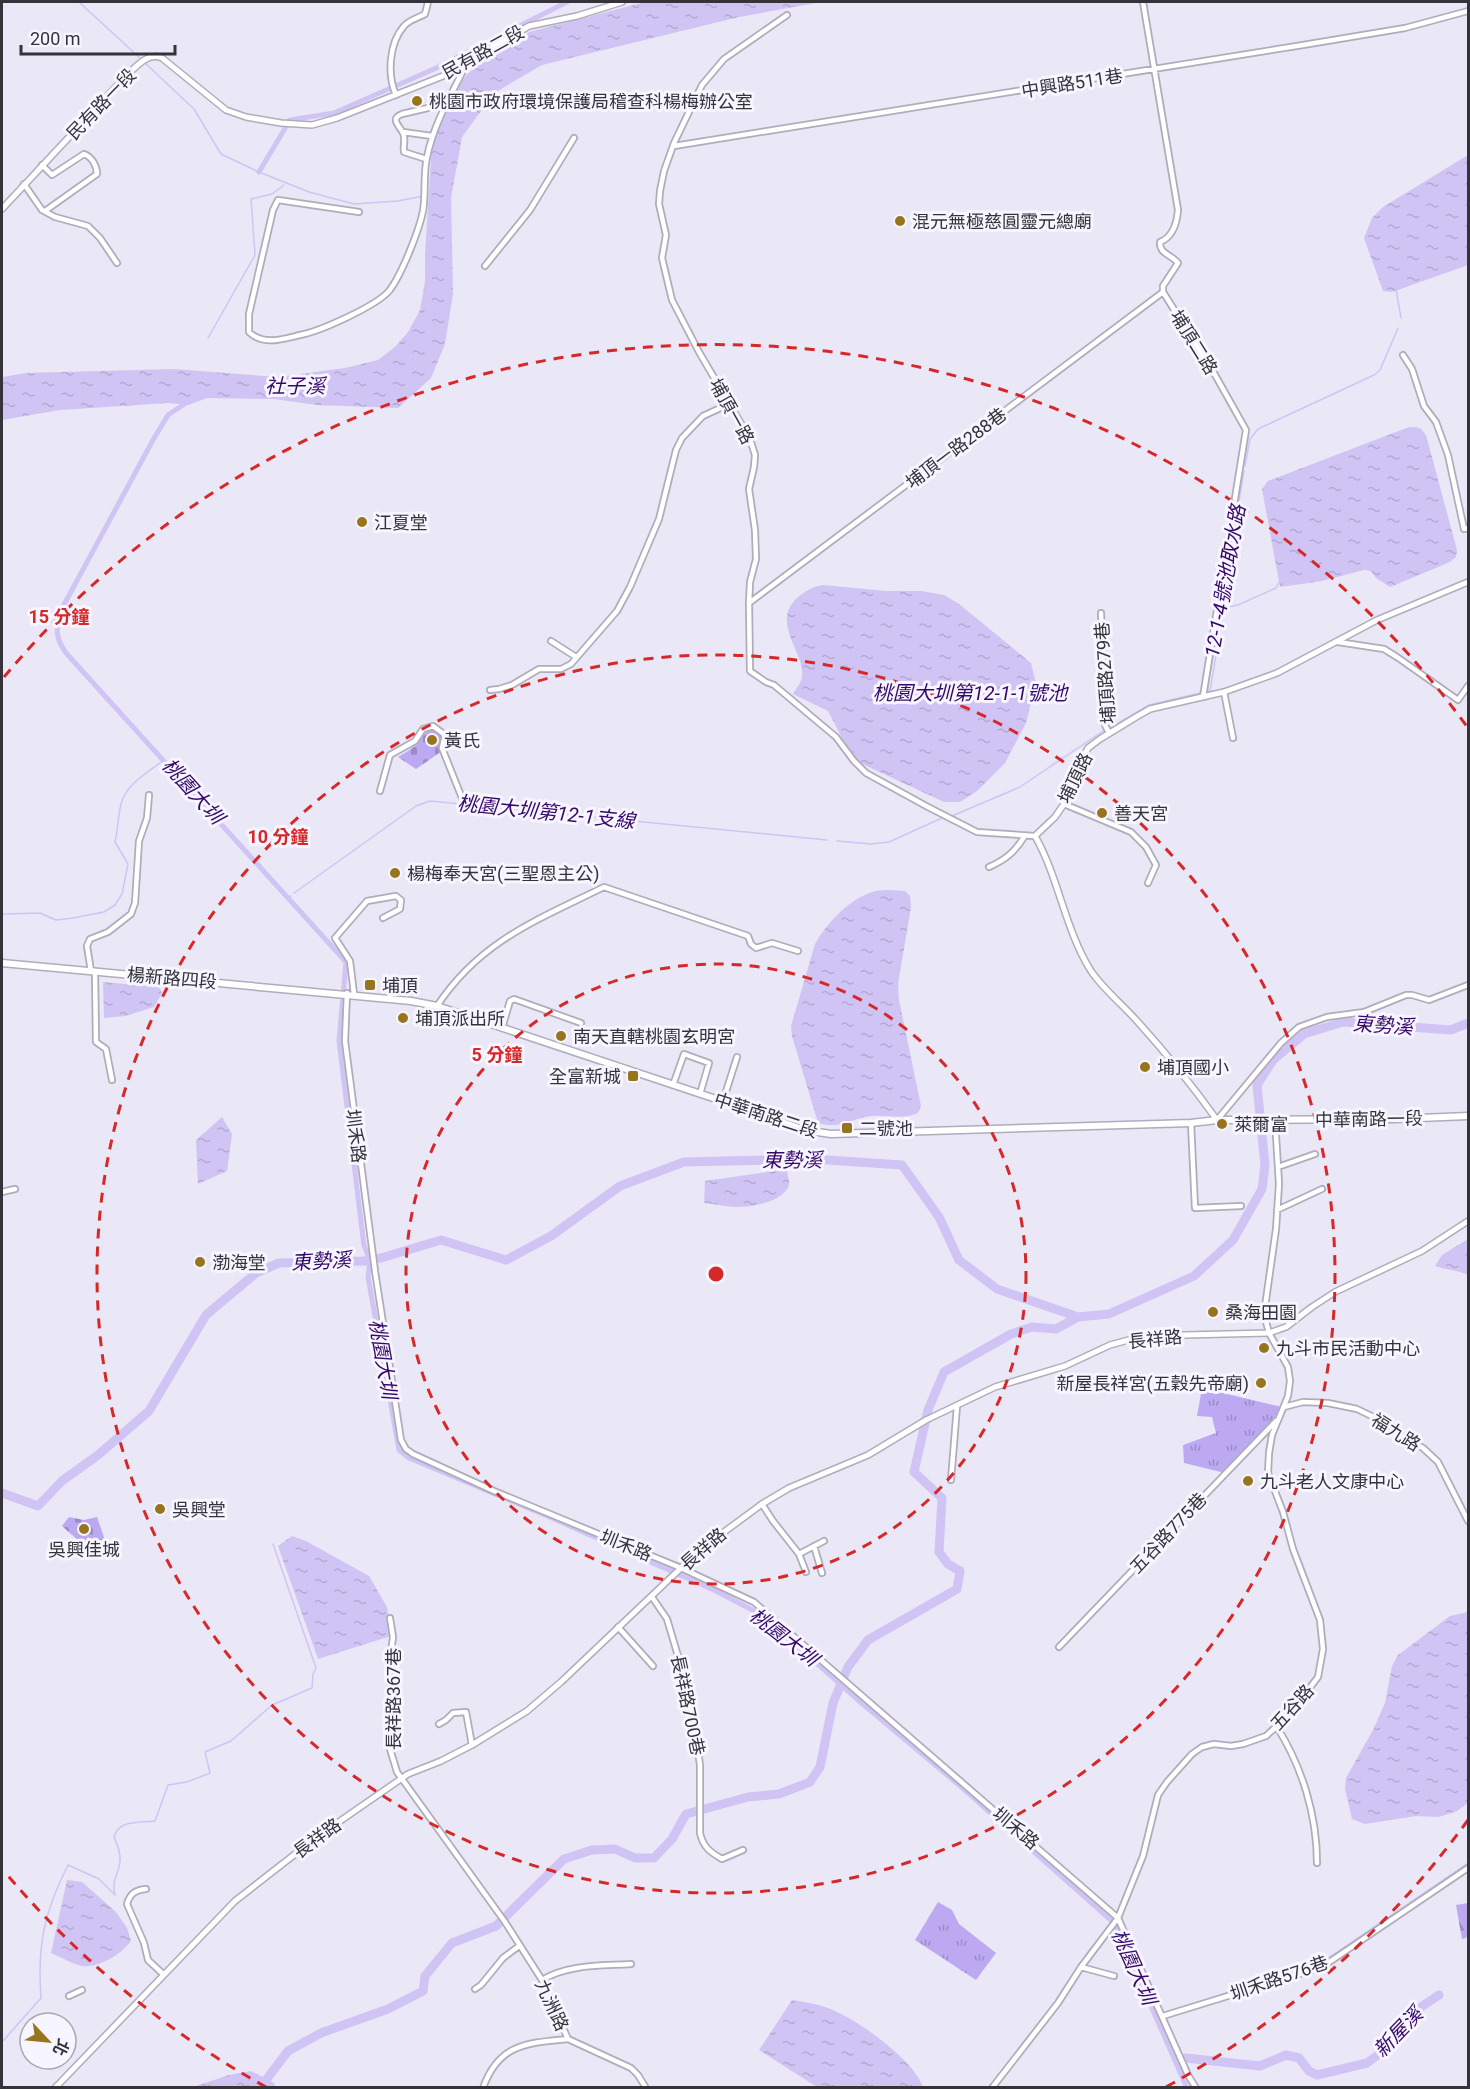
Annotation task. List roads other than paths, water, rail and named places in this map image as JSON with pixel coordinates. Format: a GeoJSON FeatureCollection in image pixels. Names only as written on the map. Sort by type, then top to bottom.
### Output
{"type":"FeatureCollection","features":[{"type":"Feature","properties":{"kind":"main road","name":"楊新路四段"},"geometry":{"type":"LineString","coordinates":[[2,963],[348,994]]}},
{"type":"Feature","properties":{"kind":"main road","name":"中華南路二段"},"geometry":{"type":"LineString","coordinates":[[348,994],[437,1006],[804,1130],[831,1134],[1236,1121]]}},
{"type":"Feature","properties":{"kind":"main road","name":"中華南路一段"},"geometry":{"type":"LineString","coordinates":[[1236,1121],[1468,1116]]}},
{"type":"Feature","properties":{"kind":"street"},"geometry":{"type":"LineString","coordinates":[[394,90],[391,61],[396,39],[405,23],[427,11],[428,2]]}},
{"type":"Feature","properties":{"kind":"street","name":"民有路二段"},"geometry":{"type":"LineString","coordinates":[[415,88],[459,67],[529,26],[577,16],[622,2]]}},
{"type":"Feature","properties":{"kind":"street","name":"埔頂二路"},"geometry":{"type":"LineString","coordinates":[[1143,2],[1178,210],[1170,235],[1166,240],[1160,242],[1162,252],[1178,263],[1162,286],[1163,292],[1214,373],[1246,430],[1203,697]]}},
{"type":"Feature","properties":{"kind":"street","name":"中興路511巷"},"geometry":{"type":"LineString","coordinates":[[674,146],[1405,28],[1468,11]]}},
{"type":"Feature","properties":{"kind":"street","name":"埔頂一路"},"geometry":{"type":"LineString","coordinates":[[787,15],[724,59],[702,85],[674,143],[664,171],[659,204],[666,235],[662,258],[672,300],[699,352],[750,439],[754,455],[749,489],[755,530],[756,559],[750,582],[750,671],[774,685],[836,737],[854,761],[866,772],[977,832],[1035,836]]}},
{"type":"Feature","properties":{"kind":"street","name":"民有路一段"},"geometry":{"type":"LineString","coordinates":[[2,209],[148,57],[162,58],[226,110],[246,117],[288,124],[312,125],[337,118],[394,90],[415,88]]}},
{"type":"Feature","properties":{"kind":"street"},"geometry":{"type":"LineString","coordinates":[[359,212],[278,200],[273,210],[249,314],[249,332],[254,337],[274,341],[317,332],[390,290],[417,231],[424,202],[426,159],[432,136],[445,104],[462,73],[459,67]]}},
{"type":"Feature","properties":{"kind":"street"},"geometry":{"type":"LineString","coordinates":[[426,159],[405,154],[403,132],[396,123],[398,115],[445,104]]}},
{"type":"Feature","properties":{"kind":"street"},"geometry":{"type":"LineString","coordinates":[[403,132],[432,136]]}},
{"type":"Feature","properties":{"kind":"street"},"geometry":{"type":"LineString","coordinates":[[485,266],[530,210],[574,138]]}},
{"type":"Feature","properties":{"kind":"street"},"geometry":{"type":"LineString","coordinates":[[42,165],[52,175],[84,154],[97,167],[97,174],[45,211]]}},
{"type":"Feature","properties":{"kind":"street"},"geometry":{"type":"LineString","coordinates":[[24,184],[42,210],[55,217],[88,226],[100,238],[117,264]]}},
{"type":"Feature","properties":{"kind":"street","name":"埔頂一路288巷"},"geometry":{"type":"LineString","coordinates":[[749,603],[1163,292]]}},
{"type":"Feature","properties":{"kind":"street"},"geometry":{"type":"LineString","coordinates":[[1403,355],[1412,369],[1424,406],[1436,422],[1448,455],[1464,529],[1468,528]]}},
{"type":"Feature","properties":{"kind":"street"},"geometry":{"type":"LineString","coordinates":[[490,690],[512,685],[539,669],[561,669],[571,664],[617,611],[630,587],[659,519],[676,450],[682,438],[703,416],[729,404]]}},
{"type":"Feature","properties":{"kind":"street","name":"埔頂路"},"geometry":{"type":"LineString","coordinates":[[1035,836],[1055,817],[1064,804],[1077,769],[1088,748],[1109,733],[1150,709],[1224,692],[1277,673],[1377,620],[1468,582]]}},
{"type":"Feature","properties":{"kind":"street","name":"埔頂路279巷"},"geometry":{"type":"LineString","coordinates":[[1101,613],[1105,725],[1109,733]]}},
{"type":"Feature","properties":{"kind":"street"},"geometry":{"type":"LineString","coordinates":[[551,641],[576,657]]}},
{"type":"Feature","properties":{"kind":"street"},"geometry":{"type":"LineString","coordinates":[[1338,642],[1384,649],[1458,700],[1468,686]]}},
{"type":"Feature","properties":{"kind":"street"},"geometry":{"type":"LineString","coordinates":[[1224,692],[1233,738]]}},
{"type":"Feature","properties":{"kind":"street"},"geometry":{"type":"LineString","coordinates":[[380,792],[390,755],[415,741],[423,729],[433,726],[445,735],[442,748],[462,798]]}},
{"type":"Feature","properties":{"kind":"street"},"geometry":{"type":"LineString","coordinates":[[112,1080],[106,1049],[96,1042],[93,971],[87,946],[90,939],[108,932],[131,914],[135,903],[138,841],[147,818],[149,795]]}},
{"type":"Feature","properties":{"kind":"street"},"geometry":{"type":"LineString","coordinates":[[1064,804],[1131,832],[1146,847],[1156,865],[1148,884]]}},
{"type":"Feature","properties":{"kind":"street"},"geometry":{"type":"LineString","coordinates":[[1035,836],[1047,857],[1073,931],[1091,971],[1112,997],[1128,1011],[1176,1065],[1217,1120],[1281,1042],[1299,1027],[1327,1017],[1364,1012],[1406,995],[1412,994],[1430,1000],[1468,985]]}},
{"type":"Feature","properties":{"kind":"street"},"geometry":{"type":"LineString","coordinates":[[989,867],[1005,860],[1024,837]]}},
{"type":"Feature","properties":{"kind":"street"},"geometry":{"type":"LineString","coordinates":[[437,1006],[462,974],[496,943],[517,930],[604,887],[748,936],[751,944],[756,948],[772,943],[798,951]]}},
{"type":"Feature","properties":{"kind":"street","name":"圳禾路"},"geometry":{"type":"LineString","coordinates":[[383,918],[400,909],[401,900],[396,896],[367,901],[335,938],[350,961],[345,1041],[374,1267],[401,1440],[406,1449],[494,1491],[754,1602],[1117,1920],[1194,2087]]}},
{"type":"Feature","properties":{"kind":"street"},"geometry":{"type":"LineString","coordinates":[[502,1028],[510,1001],[514,999],[581,1023]]}},
{"type":"Feature","properties":{"kind":"street"},"geometry":{"type":"LineString","coordinates":[[674,1085],[684,1054],[709,1063],[700,1094]]}},
{"type":"Feature","properties":{"kind":"street"},"geometry":{"type":"LineString","coordinates":[[723,1101],[737,1057]]}},
{"type":"Feature","properties":{"kind":"street"},"geometry":{"type":"LineString","coordinates":[[1269,1333],[1264,1314],[1277,1210],[1278,1167],[1272,1119]]}},
{"type":"Feature","properties":{"kind":"street"},"geometry":{"type":"LineString","coordinates":[[1191,1123],[1195,1208],[1241,1206]]}},
{"type":"Feature","properties":{"kind":"street"},"geometry":{"type":"LineString","coordinates":[[1278,1167],[1315,1154]]}},
{"type":"Feature","properties":{"kind":"street"},"geometry":{"type":"LineString","coordinates":[[2,1192],[15,1189]]}},
{"type":"Feature","properties":{"kind":"street"},"geometry":{"type":"LineString","coordinates":[[1277,1210],[1322,1189]]}},
{"type":"Feature","properties":{"kind":"street","name":"長祥路"},"geometry":{"type":"LineString","coordinates":[[55,2088],[243,1894],[317,1837],[408,1774],[472,1745],[527,1712],[652,1597],[677,1571],[730,1526],[762,1504],[789,1488],[868,1455],[929,1418],[995,1387],[1065,1366],[1110,1345],[1143,1336],[1269,1333],[1286,1327],[1335,1292],[1422,1251],[1468,1221]]}},
{"type":"Feature","properties":{"kind":"street","name":"五谷路"},"geometry":{"type":"LineString","coordinates":[[992,2088],[1058,2003],[1081,1967],[1117,1920],[1143,1856],[1158,1795],[1167,1782],[1192,1754],[1202,1748],[1214,1744],[1231,1746],[1243,1744],[1266,1736],[1290,1714],[1318,1677],[1323,1649],[1320,1620],[1293,1550],[1283,1512],[1268,1473],[1269,1453],[1278,1419],[1288,1396],[1290,1381],[1288,1367],[1269,1333]]}},
{"type":"Feature","properties":{"kind":"street","name":"福九路"},"geometry":{"type":"LineString","coordinates":[[1284,1407],[1303,1402],[1328,1403],[1357,1409],[1389,1424],[1398,1434],[1423,1448],[1438,1462],[1468,1521]]}},
{"type":"Feature","properties":{"kind":"street"},"geometry":{"type":"LineString","coordinates":[[951,1480],[957,1406]]}},
{"type":"Feature","properties":{"kind":"street","name":"五谷路775巷"},"geometry":{"type":"LineString","coordinates":[[1059,1647],[1278,1419]]}},
{"type":"Feature","properties":{"kind":"street"},"geometry":{"type":"LineString","coordinates":[[762,1504],[772,1521],[799,1554],[806,1572]]}},
{"type":"Feature","properties":{"kind":"street"},"geometry":{"type":"LineString","coordinates":[[799,1554],[824,1541]]}},
{"type":"Feature","properties":{"kind":"street"},"geometry":{"type":"LineString","coordinates":[[814,1546],[822,1573]]}},
{"type":"Feature","properties":{"kind":"street","name":"長祥路700巷"},"geometry":{"type":"LineString","coordinates":[[652,1597],[667,1619],[689,1693],[700,1765],[702,1841],[708,1850],[722,1859],[743,1850]]}},
{"type":"Feature","properties":{"kind":"street","name":"長祥路367巷"},"geometry":{"type":"LineString","coordinates":[[390,1618],[393,1637],[389,1669],[393,1734],[390,1749],[401,1779]]}},
{"type":"Feature","properties":{"kind":"street"},"geometry":{"type":"LineString","coordinates":[[618,1627],[653,1666]]}},
{"type":"Feature","properties":{"kind":"street"},"geometry":{"type":"LineString","coordinates":[[439,1724],[453,1713],[466,1712],[472,1745]]}},
{"type":"Feature","properties":{"kind":"street"},"geometry":{"type":"LineString","coordinates":[[1277,1727],[1302,1774],[1315,1829],[1317,1863]]}},
{"type":"Feature","properties":{"kind":"street","name":"九洲路"},"geometry":{"type":"LineString","coordinates":[[401,1779],[501,1917],[543,1980],[564,2034],[568,2039],[626,2065],[638,2075],[646,2088]]}},
{"type":"Feature","properties":{"kind":"street","name":"圳禾路576巷"},"geometry":{"type":"LineString","coordinates":[[1163,2016],[1322,1967],[1468,1868]]}},
{"type":"Feature","properties":{"kind":"street"},"geometry":{"type":"LineString","coordinates":[[146,1889],[136,1890],[127,1904],[144,1943],[148,1960],[163,1974]]}},
{"type":"Feature","properties":{"kind":"street"},"geometry":{"type":"LineString","coordinates":[[475,1989],[481,1986],[503,1958],[519,1946]]}},
{"type":"Feature","properties":{"kind":"street"},"geometry":{"type":"LineString","coordinates":[[543,1980],[553,1974],[568,1970],[631,1964]]}},
{"type":"Feature","properties":{"kind":"street"},"geometry":{"type":"LineString","coordinates":[[1081,1967],[1114,1976]]}},
{"type":"Feature","properties":{"kind":"street"},"geometry":{"type":"LineString","coordinates":[[69,1996],[82,1990]]}},
{"type":"Feature","properties":{"kind":"street"},"geometry":{"type":"LineString","coordinates":[[483,2088],[497,2061],[512,2049],[568,2039]]}},
{"type":"Feature","properties":{"kind":"water"},"geometry":{"type":"Polygon","coordinates":[[[645,2],[821,2],[739,17],[542,65],[494,93],[462,137],[451,198],[453,294],[445,344],[431,378],[398,408],[317,405],[274,399],[207,398],[188,405],[168,403],[60,410],[2,420],[2,377],[26,373],[173,369],[278,377],[345,368],[378,360],[395,347],[408,332],[420,310],[425,282],[432,144],[447,105],[467,74],[529,32],[645,2]]]}},
{"type":"Feature","properties":{"kind":"water"},"geometry":{"type":"Polygon","coordinates":[[[1468,155],[1468,265],[1392,292],[1383,291],[1364,238],[1372,218],[1383,207],[1468,155]]]}},
{"type":"Feature","properties":{"kind":"water"},"geometry":{"type":"Polygon","coordinates":[[[1409,427],[1420,428],[1426,435],[1457,550],[1456,557],[1450,562],[1390,587],[1376,578],[1371,571],[1364,570],[1322,581],[1280,587],[1262,489],[1268,481],[1409,427]]]}},
{"type":"Feature","properties":{"kind":"water","name":"桃園大圳第12-1-1號池"},"geometry":{"type":"Polygon","coordinates":[[[823,585],[887,591],[921,591],[944,595],[959,604],[1031,663],[1036,683],[1026,723],[1005,763],[977,791],[960,802],[944,802],[858,762],[828,711],[793,694],[800,684],[802,668],[791,638],[787,617],[790,607],[798,597],[810,589],[823,585]]]}},
{"type":"Feature","properties":{"kind":"water"},"geometry":{"type":"Polygon","coordinates":[[[879,890],[905,891],[910,896],[911,907],[898,984],[899,1000],[921,1106],[918,1113],[912,1115],[872,1116],[842,1124],[824,1125],[818,1123],[791,1026],[815,944],[826,928],[847,906],[863,896],[879,890]]]}},
{"type":"Feature","properties":{"kind":"water"},"geometry":{"type":"Polygon","coordinates":[[[103,982],[159,987],[162,993],[154,1007],[125,1016],[104,1018],[103,982]]]}},
{"type":"Feature","properties":{"kind":"water"},"geometry":{"type":"Polygon","coordinates":[[[222,1117],[232,1134],[227,1171],[198,1184],[196,1140],[222,1117]]]}},
{"type":"Feature","properties":{"kind":"water"},"geometry":{"type":"Polygon","coordinates":[[[787,1171],[789,1185],[783,1194],[772,1200],[758,1205],[738,1207],[704,1203],[705,1181],[787,1171]]]}},
{"type":"Feature","properties":{"kind":"water"},"geometry":{"type":"Polygon","coordinates":[[[1468,1239],[1468,1275],[1435,1266],[1442,1255],[1468,1239]]]}},
{"type":"Feature","properties":{"kind":"water"},"geometry":{"type":"Polygon","coordinates":[[[292,1536],[306,1541],[369,1576],[387,1607],[391,1636],[318,1659],[278,1546],[292,1536]]]}},
{"type":"Feature","properties":{"kind":"water"},"geometry":{"type":"Polygon","coordinates":[[[1468,1612],[1468,1803],[1457,1811],[1439,1817],[1416,1816],[1365,1824],[1352,1819],[1345,1789],[1346,1778],[1373,1730],[1385,1703],[1392,1666],[1398,1655],[1450,1616],[1468,1612]]]}},
{"type":"Feature","properties":{"kind":"water"},"geometry":{"type":"Polygon","coordinates":[[[67,1880],[82,1882],[116,1912],[127,1928],[131,1941],[122,1951],[96,1965],[82,1966],[51,1953],[67,1880]]]}},
{"type":"Feature","properties":{"kind":"water"},"geometry":{"type":"Polygon","coordinates":[[[792,2000],[828,2008],[868,2030],[908,2065],[923,2087],[817,2087],[759,2050],[792,2000]]]}},
{"type":"Feature","properties":{"kind":"water"},"geometry":{"type":"Polygon","coordinates":[[[251,2071],[274,2083],[275,2087],[198,2088],[196,2086],[229,2075],[251,2071]]]}},
{"type":"Feature","properties":{"kind":"waterway","name":"社子溪"},"geometry":{"type":"LineString","coordinates":[[79,2],[142,60]]}},
{"type":"Feature","properties":{"kind":"waterway"},"geometry":{"type":"LineString","coordinates":[[259,172],[290,120],[334,113],[434,69],[567,2]]}},
{"type":"Feature","properties":{"kind":"waterway","name":"社子溪"},"geometry":{"type":"LineString","coordinates":[[145,63],[194,109],[221,154],[309,192],[354,204],[398,201],[423,196]]}},
{"type":"Feature","properties":{"kind":"waterway"},"geometry":{"type":"LineString","coordinates":[[208,338],[255,255],[251,199],[272,194],[284,185]]}},
{"type":"Feature","properties":{"kind":"waterway","name":"12-1-4號池取水路"},"geometry":{"type":"LineString","coordinates":[[1396,290],[1401,318]]}},
{"type":"Feature","properties":{"kind":"waterway","name":"12-1-4號池取水路"},"geometry":{"type":"LineString","coordinates":[[1245,466],[1250,439],[1258,429],[1374,375],[1380,370],[1398,328]]}},
{"type":"Feature","properties":{"kind":"waterway","name":"桃園大圳"},"geometry":{"type":"LineString","coordinates":[[189,401],[168,415],[153,440],[60,612],[58,638],[66,653],[346,962],[339,1041],[364,1246],[369,1261],[368,1277],[399,1450],[409,1458],[716,1591],[762,1615],[959,1785],[1115,1924],[1187,2088]]}},
{"type":"Feature","properties":{"kind":"waterway","name":"12-1-4號池取水路"},"geometry":{"type":"LineString","coordinates":[[1207,692],[1244,471]]}},
{"type":"Feature","properties":{"kind":"waterway","name":"12-1-4號池取水路"},"geometry":{"type":"LineString","coordinates":[[1207,691],[1210,691],[1224,608],[1238,605],[1276,588],[1279,582]]}},
{"type":"Feature","properties":{"kind":"waterway","name":"桃園大圳第12-1支線"},"geometry":{"type":"LineString","coordinates":[[1110,728],[1149,705],[1200,693]]}},
{"type":"Feature","properties":{"kind":"waterway","name":"桃園大圳第12-1支線"},"geometry":{"type":"LineString","coordinates":[[952,816],[1020,787],[1103,731]]}},
{"type":"Feature","properties":{"kind":"waterway"},"geometry":{"type":"LineString","coordinates":[[2,914],[40,913],[56,920],[104,912],[115,905],[122,894],[128,864],[115,842],[121,804],[133,784],[164,760]]}},
{"type":"Feature","properties":{"kind":"waterway","name":"桃園大圳第12-1支線"},"geometry":{"type":"LineString","coordinates":[[294,893],[416,806],[430,801],[827,840]]}},
{"type":"Feature","properties":{"kind":"waterway","name":"桃園大圳第12-1支線"},"geometry":{"type":"LineString","coordinates":[[837,841],[871,844],[889,842],[942,818]]}},
{"type":"Feature","properties":{"kind":"waterway","name":"東勢溪"},"geometry":{"type":"LineString","coordinates":[[2,1493],[38,1506],[62,1481],[98,1455],[149,1411],[206,1315],[256,1273],[279,1263],[364,1261],[381,1258],[441,1240],[506,1260],[551,1236],[620,1186],[684,1162],[812,1159],[902,1165],[939,1217],[959,1260],[997,1289],[1078,1317],[1109,1314],[1194,1276],[1233,1240],[1262,1189],[1265,1165],[1257,1085],[1273,1060],[1304,1034],[1343,1022],[1451,1030],[1468,1023]]}},
{"type":"Feature","properties":{"kind":"waterway"},"geometry":{"type":"LineString","coordinates":[[260,2088],[288,2051],[321,2033],[388,2009],[423,1991],[425,1976],[452,1943],[496,1926],[564,1859],[592,1850],[615,1849],[635,1858],[654,1858],[672,1839],[686,1814],[748,1797],[779,1794],[810,1782],[820,1767],[833,1703],[848,1667],[868,1640],[957,1589],[960,1571],[948,1564],[939,1552],[942,1498],[914,1472],[928,1410],[944,1372],[1011,1334],[1032,1327],[1056,1329],[1078,1317]]}},
{"type":"Feature","properties":{"kind":"waterway"},"geometry":{"type":"LineString","coordinates":[[2,2042],[41,1998],[40,1962],[44,1930],[53,1898],[68,1865],[99,1879],[115,1895],[114,1885],[120,1858],[114,1837],[117,1831],[131,1823],[155,1821],[168,1785],[187,1782],[210,1773],[205,1752],[231,1741],[272,1705],[312,1688],[316,1668],[273,1544]]}},
{"type":"Feature","properties":{"kind":"waterway"},"geometry":{"type":"LineString","coordinates":[[1167,2012],[1321,1963],[1468,1863]]}},
{"type":"Feature","properties":{"kind":"waterway","name":"新屋溪"},"geometry":{"type":"LineString","coordinates":[[1186,2058],[1260,2066],[1286,2055],[1299,2058],[1309,2071],[1317,2075],[1367,2063],[1390,2046],[1421,2007],[1439,1995]]}},
{"type":"Feature","properties":{"kind":"place","name":"桃園市政府環境保護局稽查科楊梅辦公室"},"geometry":{"type":"Point","coordinates":[417,101]}},
{"type":"Feature","properties":{"kind":"place","name":"混元無極慈圓靈元總廟"},"geometry":{"type":"Point","coordinates":[900,221]}},
{"type":"Feature","properties":{"kind":"place","name":"江夏堂"},"geometry":{"type":"Point","coordinates":[362,522]}},
{"type":"Feature","properties":{"kind":"place","name":"黃氏"},"geometry":{"type":"Point","coordinates":[432,740]}},
{"type":"Feature","properties":{"kind":"place","name":"善天宮"},"geometry":{"type":"Point","coordinates":[1102,813]}},
{"type":"Feature","properties":{"kind":"place","name":"楊梅奉天宮(三聖恩主公)"},"geometry":{"type":"Point","coordinates":[395,873]}},
{"type":"Feature","properties":{"kind":"place","name":"埔頂"},"geometry":{"type":"Point","coordinates":[370,985]}},
{"type":"Feature","properties":{"kind":"place","name":"埔頂派出所"},"geometry":{"type":"Point","coordinates":[403,1018]}},
{"type":"Feature","properties":{"kind":"place","name":"南天直轄桃園玄明宮"},"geometry":{"type":"Point","coordinates":[561,1036]}},
{"type":"Feature","properties":{"kind":"place","name":"埔頂國小"},"geometry":{"type":"Point","coordinates":[1145,1067]}},
{"type":"Feature","properties":{"kind":"place","name":"全富新城"},"geometry":{"type":"Point","coordinates":[633,1076]}},
{"type":"Feature","properties":{"kind":"place","name":"萊爾富"},"geometry":{"type":"Point","coordinates":[1222,1124]}},
{"type":"Feature","properties":{"kind":"place","name":"二號池"},"geometry":{"type":"Point","coordinates":[847,1128]}},
{"type":"Feature","properties":{"kind":"place","name":"渤海堂"},"geometry":{"type":"Point","coordinates":[200,1262]}},
{"type":"Feature","properties":{"kind":"place","name":"桑海田園"},"geometry":{"type":"Point","coordinates":[1213,1312]}},
{"type":"Feature","properties":{"kind":"place","name":"九斗市民活動中心"},"geometry":{"type":"Point","coordinates":[1264,1348]}},
{"type":"Feature","properties":{"kind":"place","name":"新屋長祥宮(五穀先帝廟)"},"geometry":{"type":"Point","coordinates":[1261,1383]}},
{"type":"Feature","properties":{"kind":"place","name":"九斗老人文康中心"},"geometry":{"type":"Point","coordinates":[1248,1481]}},
{"type":"Feature","properties":{"kind":"place","name":"吳興堂"},"geometry":{"type":"Point","coordinates":[160,1509]}},
{"type":"Feature","properties":{"kind":"place","name":"吳興佳城"},"geometry":{"type":"Point","coordinates":[84,1529]}}]}
